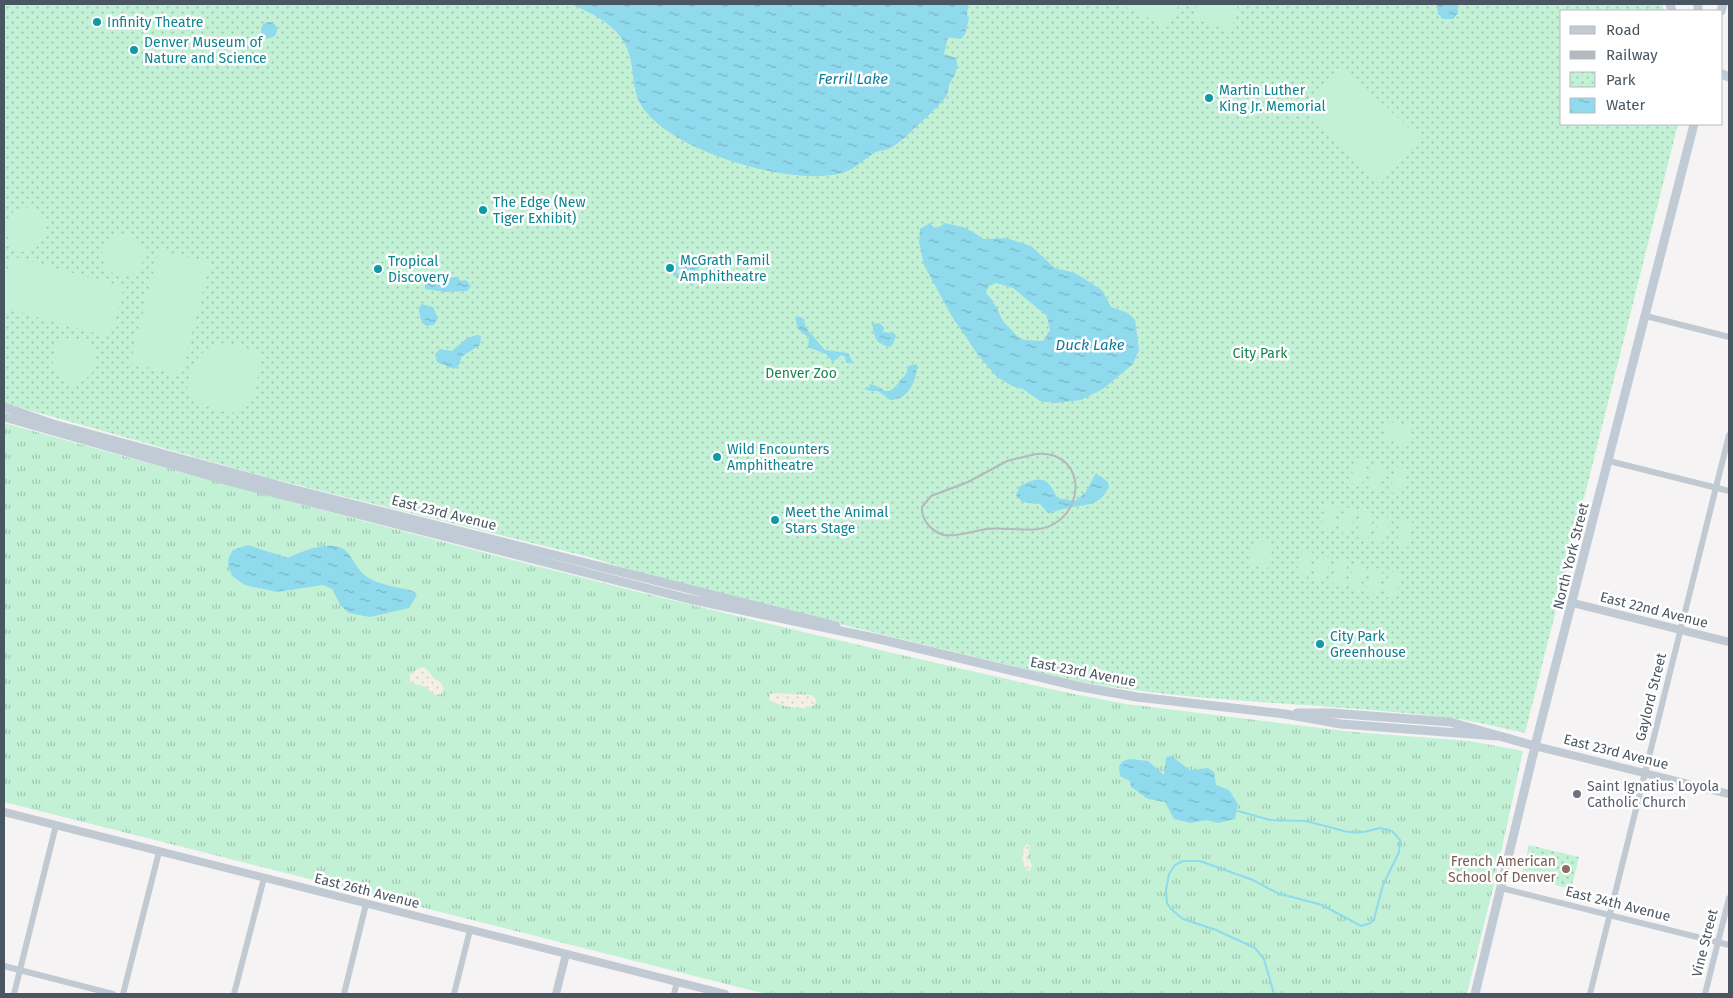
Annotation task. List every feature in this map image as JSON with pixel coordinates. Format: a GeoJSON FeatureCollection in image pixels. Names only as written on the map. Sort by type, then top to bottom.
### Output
{"type":"FeatureCollection","features":[{"type":"Feature","properties":{"kind":"main road","name":"North York Street"},"geometry":{"type":"LineString","coordinates":[[1475,994],[1535,746],[1694,125]]}},
{"type":"Feature","properties":{"kind":"main road","name":"East 23rd Avenue"},"geometry":{"type":"LineString","coordinates":[[4,407],[46,422],[163,455],[790,614],[879,639]]}},
{"type":"Feature","properties":{"kind":"main road","name":"East 23rd Avenue"},"geometry":{"type":"LineString","coordinates":[[4,417],[268,492],[689,599],[879,639],[1098,691],[1285,714],[1346,724],[1497,736],[1535,746]]}},
{"type":"Feature","properties":{"kind":"main road"},"geometry":{"type":"LineString","coordinates":[[108,447],[156,457],[163,455]]}},
{"type":"Feature","properties":{"kind":"street"},"geometry":{"type":"LineString","coordinates":[[1646,316],[1729,337]]}},
{"type":"Feature","properties":{"kind":"street","name":"Gaylord Street"},"geometry":{"type":"LineString","coordinates":[[1590,994],[1729,435]]}},
{"type":"Feature","properties":{"kind":"street"},"geometry":{"type":"LineString","coordinates":[[1609,461],[1729,491]]}},
{"type":"Feature","properties":{"kind":"street","name":"East 22nd Avenue"},"geometry":{"type":"LineString","coordinates":[[1573,603],[1729,642]]}},
{"type":"Feature","properties":{"kind":"street","name":"East 23rd Avenue"},"geometry":{"type":"LineString","coordinates":[[1535,746],[1729,794]]}},
{"type":"Feature","properties":{"kind":"street","name":"East 26th Avenue"},"geometry":{"type":"LineString","coordinates":[[4,812],[725,994]]}},
{"type":"Feature","properties":{"kind":"street"},"geometry":{"type":"LineString","coordinates":[[14,994],[56,825]]}},
{"type":"Feature","properties":{"kind":"street"},"geometry":{"type":"LineString","coordinates":[[124,994],[159,852]]}},
{"type":"Feature","properties":{"kind":"street"},"geometry":{"type":"LineString","coordinates":[[234,994],[264,878]]}},
{"type":"Feature","properties":{"kind":"street","name":"East 24th Avenue"},"geometry":{"type":"LineString","coordinates":[[1500,888],[1729,945]]}},
{"type":"Feature","properties":{"kind":"street","name":"Vine Street"},"geometry":{"type":"LineString","coordinates":[[1705,994],[1729,898]]}},
{"type":"Feature","properties":{"kind":"street"},"geometry":{"type":"LineString","coordinates":[[344,994],[366,904]]}},
{"type":"Feature","properties":{"kind":"street"},"geometry":{"type":"LineString","coordinates":[[454,994],[470,930]]}},
{"type":"Feature","properties":{"kind":"street"},"geometry":{"type":"LineString","coordinates":[[556,994],[566,954]]}},
{"type":"Feature","properties":{"kind":"street"},"geometry":{"type":"LineString","coordinates":[[4,966],[114,994]]}},
{"type":"Feature","properties":{"kind":"street"},"geometry":{"type":"LineString","coordinates":[[674,994],[677,982]]}},
{"type":"Feature","properties":{"kind":"green space","name":"City Park"},"geometry":{"type":"Polygon","coordinates":[[[4,4],[1662,4],[1664,10],[1560,10],[1560,125],[1678,125],[1525,733],[1451,718],[1165,694],[1070,680],[687,587],[589,557],[273,479],[4,403],[4,4]]]}},
{"type":"Feature","properties":{"kind":"green space"},"geometry":{"type":"Polygon","coordinates":[[[1125,4],[1179,4],[1168,27],[1124,6],[1125,4]]]}},
{"type":"Feature","properties":{"kind":"green space"},"geometry":{"type":"Polygon","coordinates":[[[1198,4],[1238,4],[1231,30],[1194,19],[1198,4]]]}},
{"type":"Feature","properties":{"kind":"green space"},"geometry":{"type":"Polygon","coordinates":[[[1341,65],[1420,138],[1380,181],[1301,109],[1341,65]]]}},
{"type":"Feature","properties":{"kind":"green space"},"geometry":{"type":"Polygon","coordinates":[[[28,207],[37,211],[43,218],[46,236],[35,249],[27,252],[20,251],[10,243],[7,222],[12,213],[28,207]]]}},
{"type":"Feature","properties":{"kind":"green space"},"geometry":{"type":"Polygon","coordinates":[[[127,234],[135,237],[141,243],[144,255],[141,267],[135,273],[119,276],[111,273],[105,267],[102,251],[105,243],[111,237],[127,234]]]}},
{"type":"Feature","properties":{"kind":"green space"},"geometry":{"type":"Polygon","coordinates":[[[159,250],[210,263],[181,376],[130,363],[159,250]]]}},
{"type":"Feature","properties":{"kind":"green space"},"geometry":{"type":"Polygon","coordinates":[[[11,256],[124,287],[110,337],[4,308],[4,283],[11,256]]]}},
{"type":"Feature","properties":{"kind":"green space"},"geometry":{"type":"Polygon","coordinates":[[[65,339],[80,340],[88,345],[96,356],[97,361],[91,375],[73,386],[66,384],[53,367],[53,357],[56,348],[65,339]]]}},
{"type":"Feature","properties":{"kind":"green space"},"geometry":{"type":"Polygon","coordinates":[[[221,343],[240,345],[260,354],[254,393],[250,402],[236,412],[225,412],[215,409],[186,395],[192,370],[200,356],[205,350],[221,343]]]}},
{"type":"Feature","properties":{"kind":"green space"},"geometry":{"type":"Polygon","coordinates":[[[1387,421],[1412,427],[1408,445],[1383,439],[1387,421]]]}},
{"type":"Feature","properties":{"kind":"green space"},"geometry":{"type":"Polygon","coordinates":[[[4,423],[270,496],[671,600],[1074,694],[1126,704],[1354,732],[1470,741],[1523,751],[1495,880],[1467,994],[766,994],[4,802],[4,423]]]}},
{"type":"Feature","properties":{"kind":"green space"},"geometry":{"type":"Polygon","coordinates":[[[1356,458],[1368,461],[1362,485],[1350,483],[1356,458]]]}},
{"type":"Feature","properties":{"kind":"green space"},"geometry":{"type":"Polygon","coordinates":[[[1374,462],[1385,465],[1380,490],[1368,487],[1374,462]]]}},
{"type":"Feature","properties":{"kind":"green space"},"geometry":{"type":"Polygon","coordinates":[[[1396,467],[1407,470],[1401,495],[1390,492],[1396,467]]]}},
{"type":"Feature","properties":{"kind":"green space"},"geometry":{"type":"Polygon","coordinates":[[[1327,503],[1339,505],[1333,530],[1321,527],[1327,503]]]}},
{"type":"Feature","properties":{"kind":"green space"},"geometry":{"type":"Polygon","coordinates":[[[1345,507],[1356,510],[1350,534],[1339,532],[1345,507]]]}},
{"type":"Feature","properties":{"kind":"green space"},"geometry":{"type":"Polygon","coordinates":[[[1362,511],[1374,514],[1368,539],[1356,536],[1362,511]]]}},
{"type":"Feature","properties":{"kind":"green space"},"geometry":{"type":"Polygon","coordinates":[[[1380,516],[1391,518],[1385,543],[1374,540],[1380,516]]]}},
{"type":"Feature","properties":{"kind":"green space"},"geometry":{"type":"Polygon","coordinates":[[[1402,521],[1413,523],[1407,548],[1396,545],[1402,521]]]}},
{"type":"Feature","properties":{"kind":"green space"},"geometry":{"type":"Polygon","coordinates":[[[1254,540],[1273,544],[1268,568],[1249,564],[1254,540]]]}},
{"type":"Feature","properties":{"kind":"green space"},"geometry":{"type":"Polygon","coordinates":[[[1302,551],[1313,553],[1307,578],[1296,575],[1302,551]]]}},
{"type":"Feature","properties":{"kind":"green space"},"geometry":{"type":"Polygon","coordinates":[[[1319,555],[1331,558],[1325,582],[1314,579],[1319,555]]]}},
{"type":"Feature","properties":{"kind":"green space"},"geometry":{"type":"Polygon","coordinates":[[[1337,559],[1348,562],[1343,586],[1331,583],[1337,559]]]}},
{"type":"Feature","properties":{"kind":"green space"},"geometry":{"type":"Polygon","coordinates":[[[1354,563],[1366,566],[1360,590],[1349,588],[1354,563]]]}},
{"type":"Feature","properties":{"kind":"green space"},"geometry":{"type":"Polygon","coordinates":[[[1372,567],[1383,570],[1378,595],[1366,592],[1372,567]]]}},
{"type":"Feature","properties":{"kind":"green space"},"geometry":{"type":"Polygon","coordinates":[[[1390,571],[1401,574],[1395,599],[1384,596],[1390,571]]]}},
{"type":"Feature","properties":{"kind":"green space"},"geometry":{"type":"Polygon","coordinates":[[[1529,845],[1579,857],[1571,889],[1521,876],[1529,845]]]}},
{"type":"Feature","properties":{"kind":"sand"},"geometry":{"type":"Polygon","coordinates":[[[424,667],[441,683],[444,689],[441,694],[435,695],[424,686],[410,683],[410,675],[417,669],[424,667]]]}},
{"type":"Feature","properties":{"kind":"sand"},"geometry":{"type":"Polygon","coordinates":[[[770,694],[811,695],[815,698],[816,703],[807,708],[786,706],[769,700],[770,694]]]}},
{"type":"Feature","properties":{"kind":"sand"},"geometry":{"type":"Polygon","coordinates":[[[1027,844],[1030,846],[1028,856],[1032,866],[1029,871],[1024,866],[1022,858],[1023,850],[1027,844]]]}},
{"type":"Feature","properties":{"kind":"water","name":"Ferril Lake"},"geometry":{"type":"Polygon","coordinates":[[[571,4],[968,4],[967,16],[969,18],[965,34],[961,39],[948,37],[944,54],[956,58],[957,68],[949,84],[947,95],[940,104],[899,143],[886,150],[874,153],[847,171],[820,176],[794,175],[735,162],[706,152],[680,139],[658,124],[643,108],[637,97],[631,61],[623,40],[609,25],[591,13],[571,4]]]}},
{"type":"Feature","properties":{"kind":"water"},"geometry":{"type":"Polygon","coordinates":[[[1437,4],[1458,4],[1458,13],[1453,19],[1443,19],[1438,14],[1437,4]]]}},
{"type":"Feature","properties":{"kind":"water"},"geometry":{"type":"Polygon","coordinates":[[[266,22],[272,22],[277,27],[275,36],[266,38],[261,33],[261,27],[266,22]]]}},
{"type":"Feature","properties":{"kind":"water","name":"Duck Lake"},"geometry":{"type":"Polygon","coordinates":[[[930,223],[933,227],[938,228],[945,223],[966,228],[984,239],[1006,238],[1031,246],[1055,268],[1075,273],[1102,290],[1111,307],[1128,313],[1135,320],[1139,350],[1133,364],[1103,389],[1081,400],[1056,403],[1040,401],[1023,389],[1012,386],[997,377],[978,355],[951,315],[924,265],[919,242],[920,229],[930,223]],[[996,283],[987,287],[986,293],[993,301],[1003,321],[1018,337],[1024,340],[1043,341],[1050,330],[1047,316],[1013,288],[996,283]]]}},
{"type":"Feature","properties":{"kind":"water"},"geometry":{"type":"Polygon","coordinates":[[[685,260],[690,265],[694,265],[700,272],[697,275],[680,268],[676,272],[694,279],[693,286],[673,275],[677,262],[685,260]]]}},
{"type":"Feature","properties":{"kind":"water"},"geometry":{"type":"Polygon","coordinates":[[[441,274],[446,278],[457,277],[461,281],[466,280],[471,286],[467,291],[445,292],[425,289],[425,281],[441,274]]]}},
{"type":"Feature","properties":{"kind":"water"},"geometry":{"type":"Polygon","coordinates":[[[421,304],[433,307],[438,318],[434,325],[426,326],[422,321],[419,313],[421,304]]]}},
{"type":"Feature","properties":{"kind":"water"},"geometry":{"type":"Polygon","coordinates":[[[798,316],[804,319],[806,328],[825,350],[848,353],[853,363],[846,363],[845,357],[841,355],[833,362],[826,354],[808,347],[809,338],[798,329],[795,317],[798,316]]]}},
{"type":"Feature","properties":{"kind":"water"},"geometry":{"type":"Polygon","coordinates":[[[879,323],[884,327],[883,332],[894,333],[896,336],[891,347],[881,344],[875,337],[872,324],[879,323]]]}},
{"type":"Feature","properties":{"kind":"water"},"geometry":{"type":"Polygon","coordinates":[[[477,335],[481,336],[480,345],[461,357],[460,364],[454,369],[437,362],[435,354],[440,349],[452,351],[467,338],[477,335]]]}},
{"type":"Feature","properties":{"kind":"water"},"geometry":{"type":"Polygon","coordinates":[[[917,364],[911,388],[902,397],[890,400],[878,391],[870,391],[863,388],[870,388],[869,384],[875,385],[887,392],[890,391],[905,375],[908,366],[917,364]]]}},
{"type":"Feature","properties":{"kind":"water"},"geometry":{"type":"Polygon","coordinates":[[[1096,473],[1108,482],[1109,487],[1101,498],[1092,504],[1048,513],[1040,504],[1022,502],[1016,495],[1020,486],[1039,479],[1047,482],[1057,498],[1075,501],[1085,493],[1096,473]]]}},
{"type":"Feature","properties":{"kind":"water"},"geometry":{"type":"Polygon","coordinates":[[[248,545],[288,558],[318,547],[334,546],[341,548],[347,552],[369,578],[385,585],[413,591],[417,595],[409,608],[370,617],[349,613],[341,606],[332,589],[323,585],[277,592],[245,585],[232,576],[228,565],[229,557],[233,550],[248,545]]]}},
{"type":"Feature","properties":{"kind":"water"},"geometry":{"type":"Polygon","coordinates":[[[1171,756],[1190,770],[1208,768],[1214,772],[1216,785],[1229,790],[1238,804],[1235,819],[1218,823],[1206,820],[1191,823],[1174,819],[1165,802],[1148,799],[1131,787],[1130,781],[1120,776],[1119,766],[1123,761],[1130,759],[1148,761],[1164,775],[1166,757],[1171,756]]]}},
{"type":"Feature","properties":{"kind":"waterway"},"geometry":{"type":"LineString","coordinates":[[1238,811],[1270,820],[1306,821],[1348,832],[1364,832],[1380,828],[1392,831],[1400,840],[1399,852],[1383,885],[1374,919],[1371,923],[1361,926],[1322,905],[1277,893],[1253,880],[1200,861],[1183,861],[1175,865],[1169,874],[1166,890],[1167,903],[1171,909],[1183,919],[1216,930],[1255,948],[1264,959],[1274,994]]}},
{"type":"Feature","properties":{"kind":"railway"},"geometry":{"type":"LineString","coordinates":[[1036,454],[1051,455],[1062,460],[1070,468],[1075,479],[1072,503],[1065,515],[1054,524],[1030,530],[994,528],[960,535],[944,535],[935,531],[925,521],[922,507],[931,496],[968,482],[1007,461],[1036,454]]}},
{"type":"Feature","properties":{"kind":"place","name":"Infinity Theatre"},"geometry":{"type":"Point","coordinates":[97,22]}},
{"type":"Feature","properties":{"kind":"place","name":"Denver Museum of Nature and Science"},"geometry":{"type":"Point","coordinates":[134,50]}},
{"type":"Feature","properties":{"kind":"place","name":"Martin Luther King Jr. Memorial"},"geometry":{"type":"Point","coordinates":[1209,98]}},
{"type":"Feature","properties":{"kind":"place","name":"The Edge (New Tiger Exhibit)"},"geometry":{"type":"Point","coordinates":[483,210]}},
{"type":"Feature","properties":{"kind":"place","name":"McGrath Famil Amphitheatre"},"geometry":{"type":"Point","coordinates":[670,268]}},
{"type":"Feature","properties":{"kind":"place","name":"Tropical Discovery"},"geometry":{"type":"Point","coordinates":[378,269]}},
{"type":"Feature","properties":{"kind":"place","name":"Wild Encounters Amphitheatre"},"geometry":{"type":"Point","coordinates":[717,457]}},
{"type":"Feature","properties":{"kind":"place","name":"Meet the Animal Stars Stage"},"geometry":{"type":"Point","coordinates":[775,520]}},
{"type":"Feature","properties":{"kind":"place","name":"City Park Greenhouse"},"geometry":{"type":"Point","coordinates":[1320,644]}},
{"type":"Feature","properties":{"kind":"place","name":"Saint Ignatius Loyola Catholic Church"},"geometry":{"type":"Point","coordinates":[1577,794]}},
{"type":"Feature","properties":{"kind":"place","name":"French American School of Denver"},"geometry":{"type":"Point","coordinates":[1566,869]}},
{"type":"Feature","properties":{"kind":"park label","name":"Denver Zoo"},"geometry":{"type":"Point","coordinates":[801,373]}}]}
